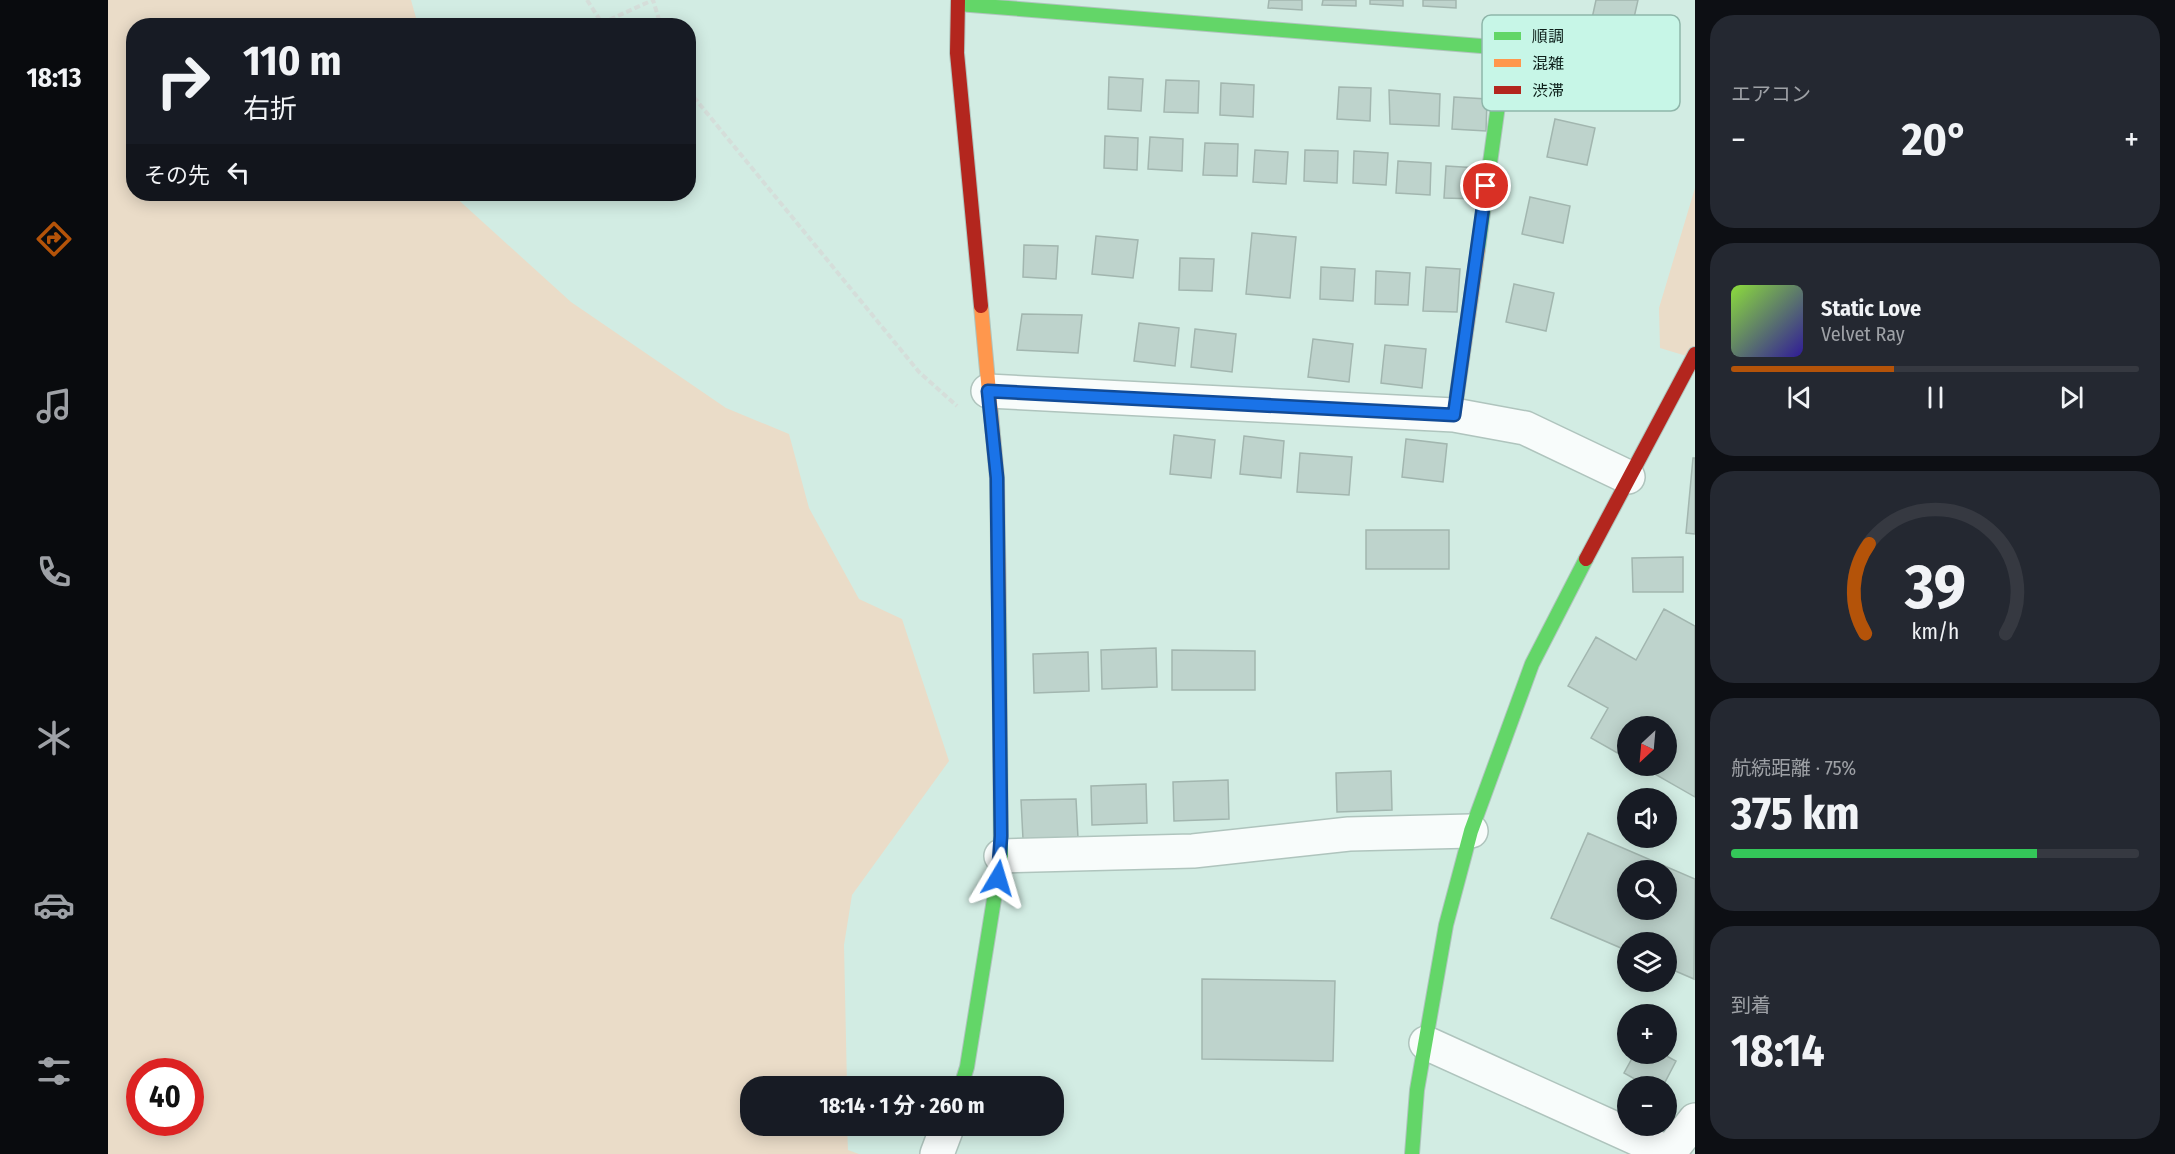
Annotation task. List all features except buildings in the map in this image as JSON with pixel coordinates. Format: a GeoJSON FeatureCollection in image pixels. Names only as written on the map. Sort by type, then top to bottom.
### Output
{"type":"FeatureCollection","features":[{"type":"Feature","properties":{"kind":"street"},"geometry":{"type":"LineString","coordinates":[[964,1076],[1001,856],[997,478],[957,53],[958,2],[1482,46]]}},
{"type":"Feature","properties":{"kind":"street"},"geometry":{"type":"LineString","coordinates":[[1454,415],[1497,111]]}},
{"type":"Feature","properties":{"kind":"street"},"geometry":{"type":"LineString","coordinates":[[1412,1154],[1417,1090],[1446,925],[1471,831],[1532,664],[1628,477],[1695,354]]}},
{"type":"Feature","properties":{"kind":"street"},"geometry":{"type":"LineString","coordinates":[[988,391],[1454,415],[1525,428],[1628,477]]}},
{"type":"Feature","properties":{"kind":"street"},"geometry":{"type":"LineString","coordinates":[[1001,856],[1193,851],[1349,834],[1471,831]]}},
{"type":"Feature","properties":{"kind":"street"},"geometry":{"type":"LineString","coordinates":[[1426,1043],[1670,1154],[1695,1120]]}},
{"type":"Feature","properties":{"kind":"street"},"geometry":{"type":"LineString","coordinates":[[937,1154],[944,1136]]}},
{"type":"Feature","properties":{"kind":"path"},"geometry":{"type":"LineString","coordinates":[[587,0],[599,18]]}},
{"type":"Feature","properties":{"kind":"path"},"geometry":{"type":"LineString","coordinates":[[611,18],[653,0],[659,18]]}},
{"type":"Feature","properties":{"kind":"path"},"geometry":{"type":"LineString","coordinates":[[696,100],[919,372],[994,438]]}},
{"type":"Feature","properties":{"kind":"shaded area"},"geometry":{"type":"Polygon","coordinates":[[[108,0],[411,0],[416,18],[126,18],[126,201],[460,201],[571,302],[726,408],[789,434],[809,508],[859,599],[902,619],[949,761],[852,895],[844,945],[847,1076],[740,1076],[740,1136],[847,1136],[848,1150],[859,1154],[108,1154],[108,0]]]}},
{"type":"Feature","properties":{"kind":"shaded area"},"geometry":{"type":"Polygon","coordinates":[[[1695,188],[1695,354],[1693,358],[1660,348],[1659,308],[1695,188]]]}},
{"type":"Feature","properties":{"kind":"traffic: fast"},"geometry":{"type":"LineString","coordinates":[[958,4],[1482,46]]}},
{"type":"Feature","properties":{"kind":"traffic: fast"},"geometry":{"type":"LineString","coordinates":[[1478,249],[1497,111]]}},
{"type":"Feature","properties":{"kind":"traffic: fast"},"geometry":{"type":"LineString","coordinates":[[1412,1154],[1417,1090],[1446,925],[1471,831],[1532,664],[1586,559]]}},
{"type":"Feature","properties":{"kind":"traffic: fast"},"geometry":{"type":"LineString","coordinates":[[964,1076],[1001,856],[999,611]]}},
{"type":"Feature","properties":{"kind":"traffic: slow"},"geometry":{"type":"LineString","coordinates":[[1454,415],[1478,249]]}},
{"type":"Feature","properties":{"kind":"traffic: slow"},"geometry":{"type":"LineString","coordinates":[[981,306],[997,478],[999,611]]}},
{"type":"Feature","properties":{"kind":"traffic: jam"},"geometry":{"type":"LineString","coordinates":[[958,0],[957,53],[981,306]]}},
{"type":"Feature","properties":{"kind":"traffic: jam"},"geometry":{"type":"LineString","coordinates":[[1586,559],[1695,354]]}},
{"type":"Feature","properties":{"kind":"route"},"geometry":{"type":"LineString","coordinates":[[998,878],[1001,836],[997,478],[988,391],[1454,415],[1486,186]]}}]}
